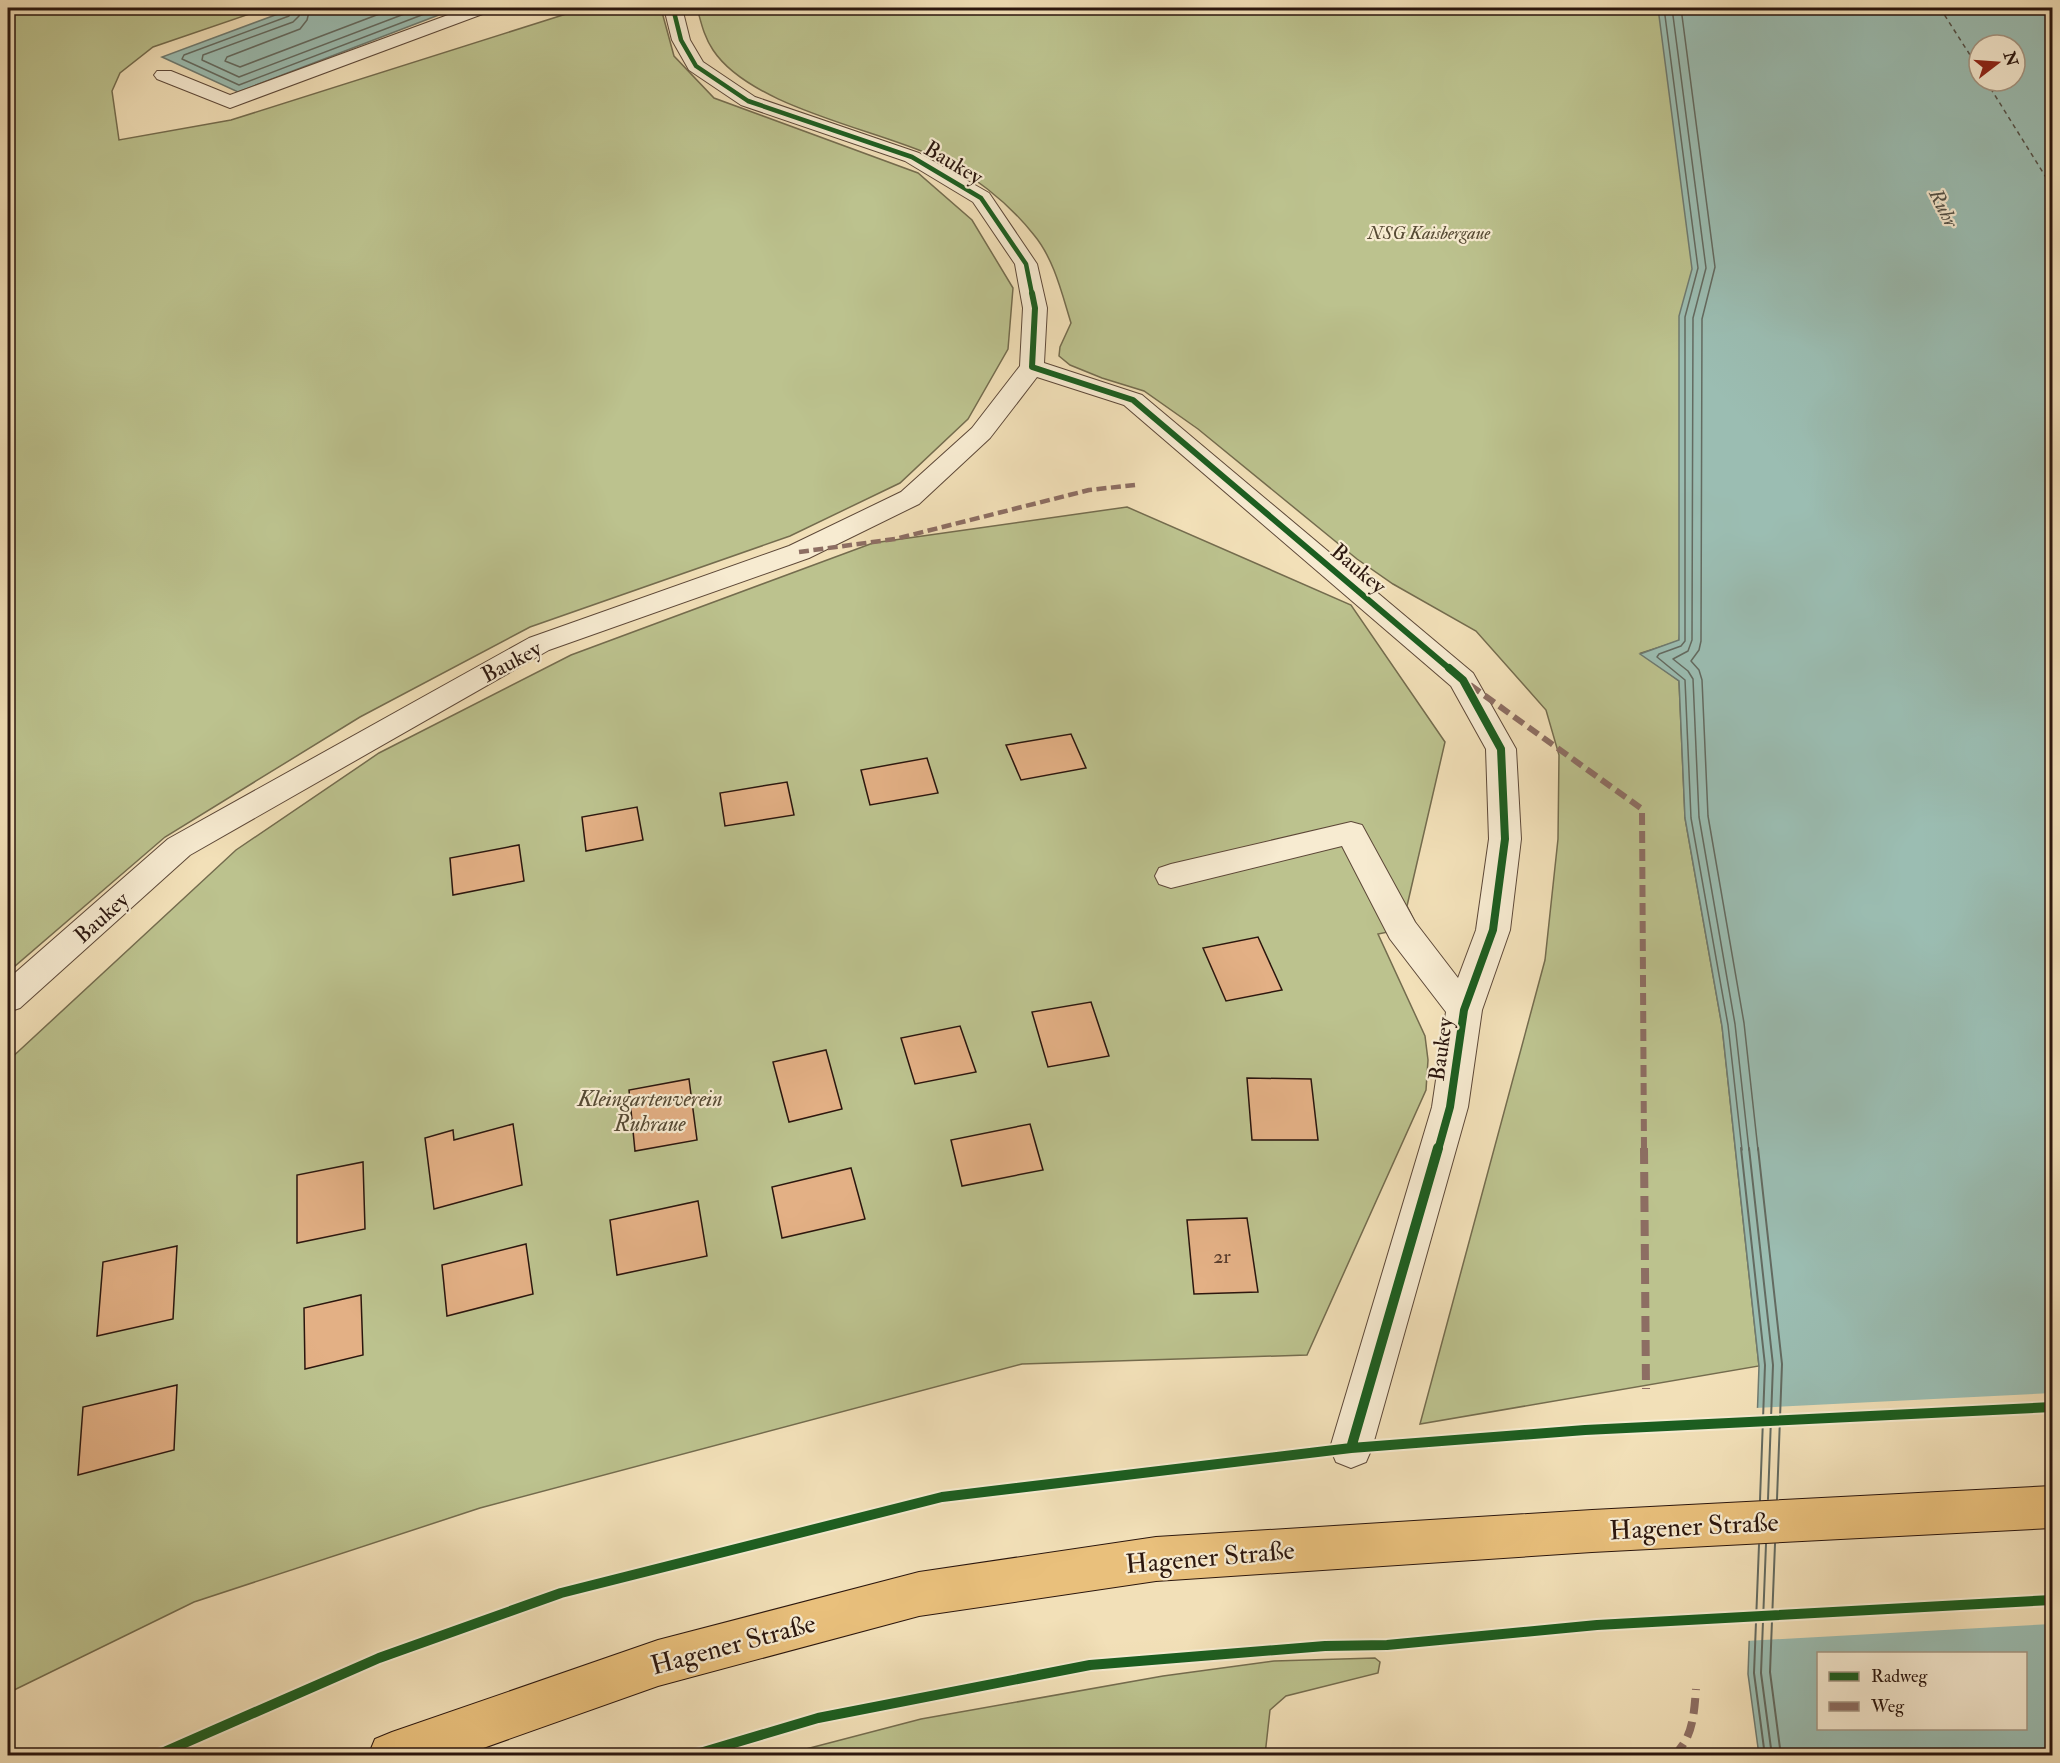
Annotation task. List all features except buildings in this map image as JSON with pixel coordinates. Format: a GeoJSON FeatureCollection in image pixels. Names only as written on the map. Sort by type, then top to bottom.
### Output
{"type":"FeatureCollection","features":[{"type":"Feature","properties":{"kind":"main road","name":"Hagener Straße"},"geometry":{"type":"LineString","coordinates":[[392,1755],[658,1663],[919,1594],[1156,1559],[1592,1531],[2052,1507]]}},
{"type":"Feature","properties":{"kind":"street"},"geometry":{"type":"LineString","coordinates":[[164,75],[230,102],[482,8]]}},
{"type":"Feature","properties":{"kind":"street","name":"Baukey"},"geometry":{"type":"LineString","coordinates":[[8,999],[179,847],[539,644],[800,552],[910,498],[981,433],[1032,367],[1035,308],[1026,264],[981,198],[912,157],[748,101],[696,66],[681,40],[673,8]]}},
{"type":"Feature","properties":{"kind":"street","name":"Baukey"},"geometry":{"type":"LineString","coordinates":[[1032,367],[1133,400],[1463,680],[1501,749],[1505,839],[1493,930],[1464,1010],[1450,1107],[1351,1448]]}},
{"type":"Feature","properties":{"kind":"street"},"geometry":{"type":"LineString","coordinates":[[1171,876],[1351,833],[1402,930],[1464,1010]]}},
{"type":"Feature","properties":{"kind":"green space"},"geometry":{"type":"Polygon","coordinates":[[[8,8],[267,8],[153,47],[120,73],[112,91],[119,140],[231,120],[585,8],[652,8],[662,12],[674,56],[714,98],[918,173],[972,220],[1013,288],[1008,349],[968,419],[900,483],[790,536],[530,627],[360,717],[165,837],[8,972],[8,8]]]}},
{"type":"Feature","properties":{"kind":"green space","name":"NSG Kaisbergaue"},"geometry":{"type":"Polygon","coordinates":[[[697,8],[1740,8],[1679,641],[1641,653],[1679,681],[1685,818],[1722,1026],[1759,1366],[1420,1424],[1545,960],[1558,839],[1559,755],[1546,710],[1476,631],[1393,584],[1357,559],[1198,429],[1144,391],[1070,365],[1059,356],[1060,347],[1071,323],[1052,266],[1041,244],[1024,223],[987,189],[960,170],[931,155],[782,101],[754,86],[730,69],[713,50],[705,35],[697,8]]]}},
{"type":"Feature","properties":{"kind":"green space","name":"Kleingartenverein Ruhraue"},"geometry":{"type":"Polygon","coordinates":[[[1127,507],[1351,605],[1445,742],[1407,906],[1417,926],[1378,934],[1425,1036],[1428,1060],[1426,1090],[1307,1355],[1022,1364],[480,1508],[194,1602],[8,1693],[8,1061],[236,850],[379,753],[571,655],[873,543],[1127,507]]]}},
{"type":"Feature","properties":{"kind":"green space"},"geometry":{"type":"Polygon","coordinates":[[[1375,1658],[1380,1662],[1378,1673],[1286,1696],[1270,1710],[1265,1755],[783,1755],[921,1719],[1163,1676],[1274,1661],[1375,1658]]]}},
{"type":"Feature","properties":{"kind":"water"},"geometry":{"type":"Polygon","coordinates":[[[294,8],[457,8],[238,92],[162,57],[294,8]]]}},
{"type":"Feature","properties":{"kind":"water","name":"Ruhr"},"geometry":{"type":"Polygon","coordinates":[[[1658,8],[2052,8],[2052,1755],[1759,1755],[1748,1674],[1759,1366],[1722,1026],[1685,818],[1679,681],[1640,654],[1679,640],[1679,316],[1692,269],[1658,8]]]}},
{"type":"Feature","properties":{"kind":"pier"},"geometry":{"type":"Polygon","coordinates":[[[2052,1393],[2052,1624],[1746,1641],[1755,1408],[2052,1393]]]}},
{"type":"Feature","properties":{"kind":"ferry route"},"geometry":{"type":"LineString","coordinates":[[1940,8],[1967,50]]}},
{"type":"Feature","properties":{"kind":"ferry route"},"geometry":{"type":"LineString","coordinates":[[1993,93],[2052,187]]}},
{"type":"Feature","properties":{"kind":"marked path"},"geometry":{"type":"LineString","coordinates":[[799,552],[895,539],[1089,490],[1135,485]]}},
{"type":"Feature","properties":{"kind":"marked path"},"geometry":{"type":"LineString","coordinates":[[1470,685],[1642,809],[1646,1389]]}},
{"type":"Feature","properties":{"kind":"marked path"},"geometry":{"type":"LineString","coordinates":[[1673,1756],[1680,1750],[1689,1734],[1696,1689]]}},
{"type":"Feature","properties":{"kind":"cycle path"},"geometry":{"type":"LineString","coordinates":[[673,8],[681,40],[696,66],[748,101],[912,157],[981,198],[1026,264],[1035,308],[1032,367],[1133,400],[1463,680],[1501,749],[1505,839],[1493,930],[1464,1010],[1450,1107],[1351,1448]]}},
{"type":"Feature","properties":{"kind":"cycle path"},"geometry":{"type":"LineString","coordinates":[[155,1756],[379,1658],[561,1593],[942,1497],[1351,1448],[1585,1430],[2052,1407]]}},
{"type":"Feature","properties":{"kind":"cycle path"},"geometry":{"type":"LineString","coordinates":[[690,1756],[818,1718],[1090,1665],[1325,1646],[1387,1645],[1597,1625],[2052,1600]]}}]}
